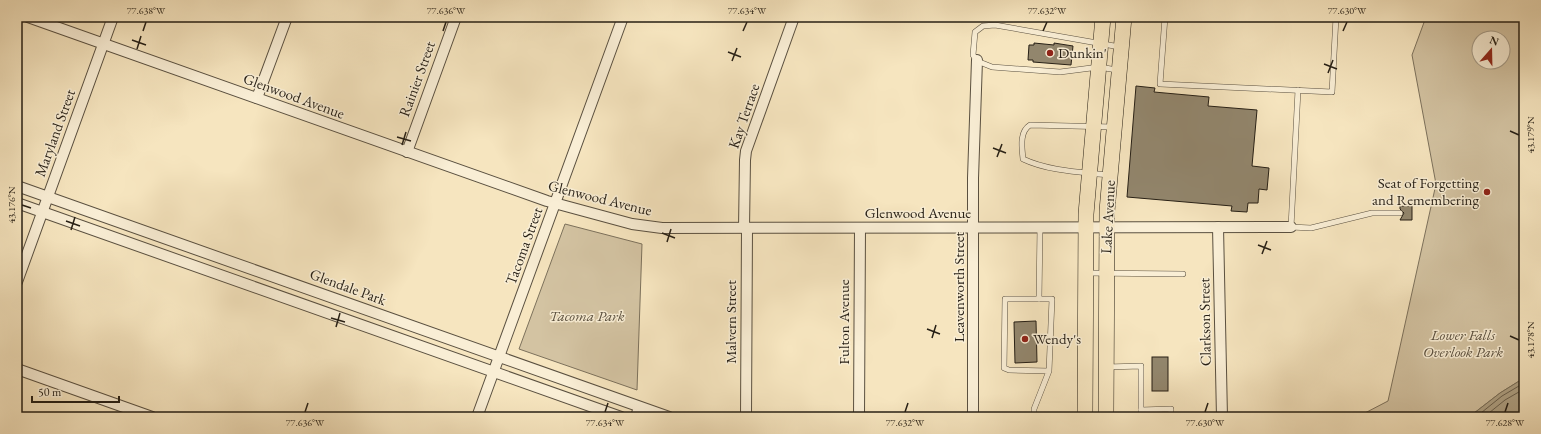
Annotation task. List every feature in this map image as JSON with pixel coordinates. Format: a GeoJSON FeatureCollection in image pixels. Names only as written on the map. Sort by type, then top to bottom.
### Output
{"type":"FeatureCollection","features":[{"type":"Feature","properties":{"kind":"main road","name":"Lake Avenue"},"geometry":{"type":"LineString","coordinates":[[1085,417],[1086,228],[1089,173],[1103,17]]}},
{"type":"Feature","properties":{"kind":"main road","name":"Lake Avenue"},"geometry":{"type":"LineString","coordinates":[[1106,417],[1106,227],[1124,17]]}},
{"type":"Feature","properties":{"kind":"street","name":"Glenwood Avenue"},"geometry":{"type":"LineString","coordinates":[[28,17],[555,204],[647,227],[1291,227]]}},
{"type":"Feature","properties":{"kind":"street","name":"Maryland Street"},"geometry":{"type":"LineString","coordinates":[[17,282],[113,17]]}},
{"type":"Feature","properties":{"kind":"street"},"geometry":{"type":"LineString","coordinates":[[257,98],[287,17]]}},
{"type":"Feature","properties":{"kind":"street","name":"Rainier Street"},"geometry":{"type":"LineString","coordinates":[[407,152],[456,17]]}},
{"type":"Feature","properties":{"kind":"street","name":"Tacoma Street"},"geometry":{"type":"LineString","coordinates":[[477,417],[622,17]]}},
{"type":"Feature","properties":{"kind":"street","name":"Kay Terrace"},"geometry":{"type":"LineString","coordinates":[[745,228],[744,160],[746,151],[794,17]]}},
{"type":"Feature","properties":{"kind":"street","name":"Leavenworth Street"},"geometry":{"type":"LineString","coordinates":[[974,417],[974,100],[977,60]]}},
{"type":"Feature","properties":{"kind":"street","name":"Glendale Park"},"geometry":{"type":"LineString","coordinates":[[17,186],[669,417]]}},
{"type":"Feature","properties":{"kind":"street","name":"Glendale Park"},"geometry":{"type":"LineString","coordinates":[[17,203],[621,417]]}},
{"type":"Feature","properties":{"kind":"street","name":"Clarkson Street"},"geometry":{"type":"LineString","coordinates":[[1218,227],[1222,417]]}},
{"type":"Feature","properties":{"kind":"street","name":"Malvern Street"},"geometry":{"type":"LineString","coordinates":[[745,228],[746,417]]}},
{"type":"Feature","properties":{"kind":"street","name":"Fulton Avenue"},"geometry":{"type":"LineString","coordinates":[[859,417],[860,228]]}},
{"type":"Feature","properties":{"kind":"street"},"geometry":{"type":"LineString","coordinates":[[17,369],[152,417]]}},
{"type":"Feature","properties":{"kind":"street"},"geometry":{"type":"LineString","coordinates":[[636,417],[640,406]]}},
{"type":"Feature","properties":{"kind":"lane"},"geometry":{"type":"LineString","coordinates":[[1165,17],[1160,84],[1332,92],[1336,17]]}},
{"type":"Feature","properties":{"kind":"lane"},"geometry":{"type":"LineString","coordinates":[[1119,71],[1099,67],[1064,72],[992,67],[977,60],[973,55],[975,32],[983,26],[995,25],[1121,47]]}},
{"type":"Feature","properties":{"kind":"lane"},"geometry":{"type":"LineString","coordinates":[[1298,90],[1291,227],[1311,228],[1372,213],[1400,213]]}},
{"type":"Feature","properties":{"kind":"lane"},"geometry":{"type":"LineString","coordinates":[[1110,175],[1064,170],[1023,159],[1022,139],[1025,128],[1030,125],[1114,127]]}},
{"type":"Feature","properties":{"kind":"lane"},"geometry":{"type":"LineString","coordinates":[[1039,299],[1040,227]]}},
{"type":"Feature","properties":{"kind":"lane"},"geometry":{"type":"LineString","coordinates":[[1085,273],[1183,274]]}},
{"type":"Feature","properties":{"kind":"lane"},"geometry":{"type":"LineString","coordinates":[[1034,417],[1034,409],[1049,371],[1052,299],[1005,299],[1004,368],[1009,370],[1049,371]]}},
{"type":"Feature","properties":{"kind":"lane"},"geometry":{"type":"LineString","coordinates":[[1106,367],[1141,366],[1141,417]]}},
{"type":"Feature","properties":{"kind":"lane"},"geometry":{"type":"LineString","coordinates":[[1141,410],[1171,409],[1171,417]]}},
{"type":"Feature","properties":{"kind":"green space","name":"Lower Falls Overlook Park"},"geometry":{"type":"Polygon","coordinates":[[[1426,17],[1524,17],[1524,378],[1500,393],[1469,417],[1322,417],[1322,415],[1363,414],[1388,401],[1436,184],[1412,55],[1426,17]]]}},
{"type":"Feature","properties":{"kind":"green space","name":"Tacoma Park"},"geometry":{"type":"Polygon","coordinates":[[[565,224],[642,244],[637,390],[519,349],[565,224]]]}},
{"type":"Feature","properties":{"kind":"water"},"geometry":{"type":"Polygon","coordinates":[[[1524,378],[1524,417],[1469,417],[1500,393],[1524,378]]]}},
{"type":"Feature","properties":{"kind":"building","name":"Dunkin'"},"geometry":{"type":"Polygon","coordinates":[[[1034,43],[1054,45],[1054,43],[1073,46],[1071,65],[1033,62],[1033,60],[1028,60],[1029,45],[1034,45],[1034,43]]]}},
{"type":"Feature","properties":{"kind":"building"},"geometry":{"type":"Polygon","coordinates":[[[1136,86],[1155,88],[1154,92],[1209,97],[1208,106],[1257,110],[1252,166],[1269,168],[1267,190],[1259,189],[1258,203],[1248,203],[1247,212],[1231,211],[1232,206],[1127,197],[1136,86]]]}},
{"type":"Feature","properties":{"kind":"building"},"geometry":{"type":"Polygon","coordinates":[[[1400,206],[1412,206],[1412,220],[1400,220],[1404,213],[1400,209],[1400,206]]]}},
{"type":"Feature","properties":{"kind":"building"},"geometry":{"type":"Polygon","coordinates":[[[1036,321],[1037,362],[1015,363],[1014,322],[1036,321]]]}},
{"type":"Feature","properties":{"kind":"building"},"geometry":{"type":"Polygon","coordinates":[[[1152,357],[1168,357],[1168,391],[1152,391],[1152,357]]]}},
{"type":"Feature","properties":{"kind":"place","name":"Dunkin'"},"geometry":{"type":"Point","coordinates":[1050,53]}},
{"type":"Feature","properties":{"kind":"place","name":"Seat of Forgetting and Remembering"},"geometry":{"type":"Point","coordinates":[1487,192]}},
{"type":"Feature","properties":{"kind":"place","name":"Wendy's"},"geometry":{"type":"Point","coordinates":[1025,339]}}]}
